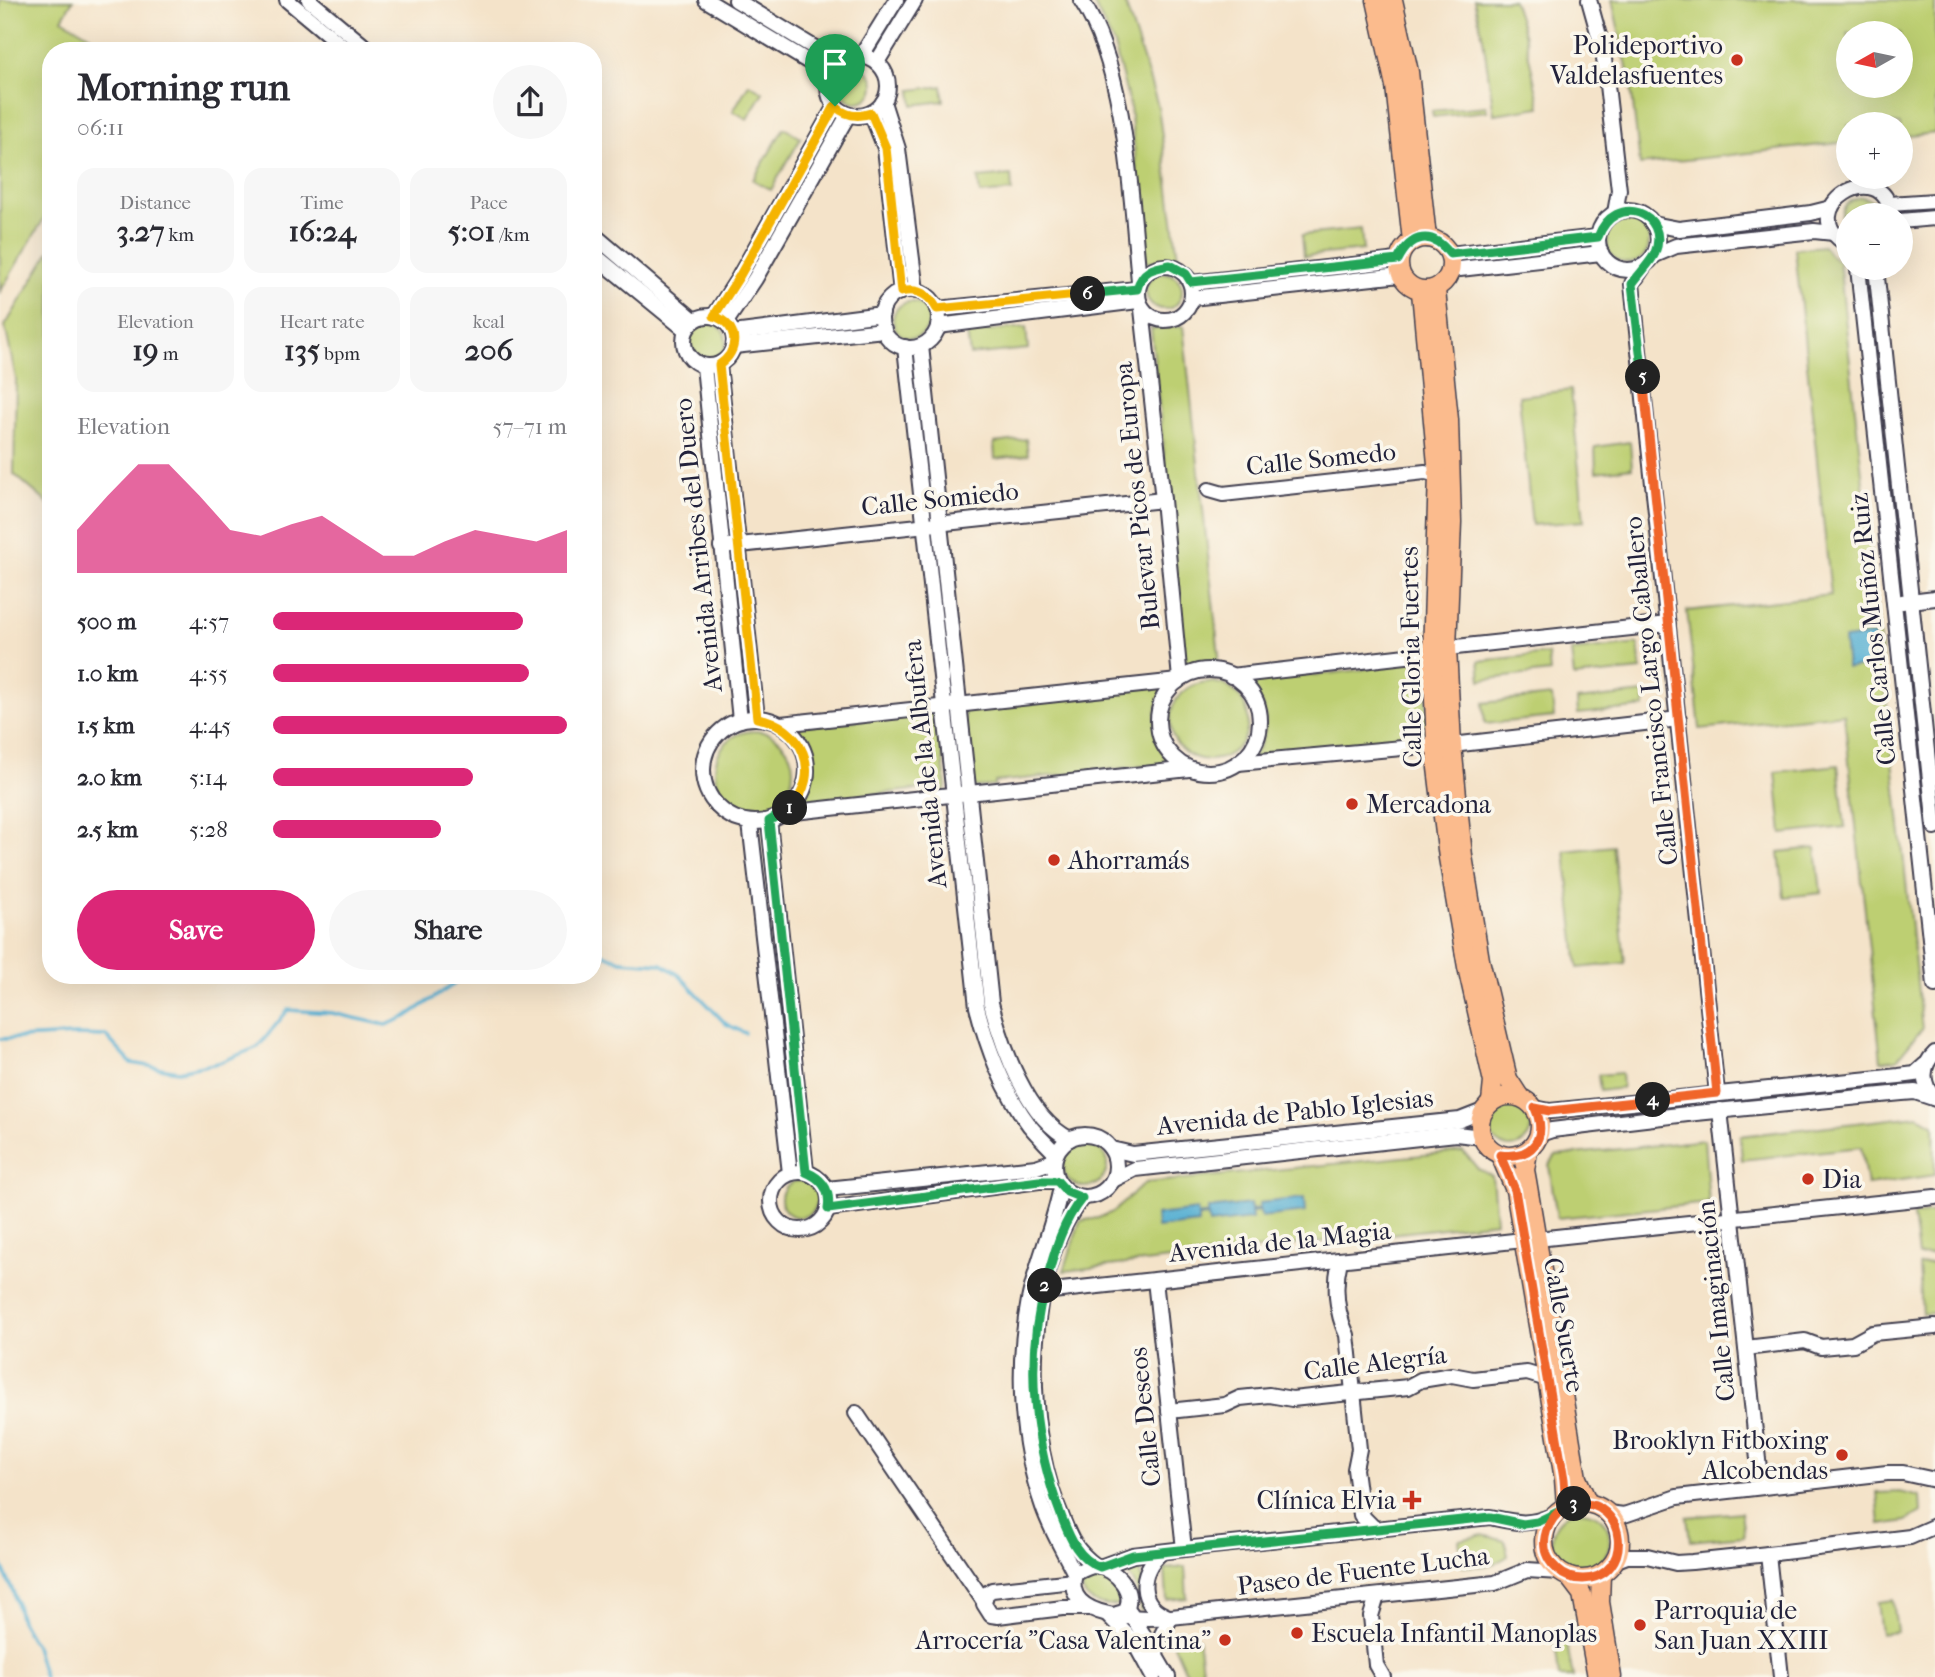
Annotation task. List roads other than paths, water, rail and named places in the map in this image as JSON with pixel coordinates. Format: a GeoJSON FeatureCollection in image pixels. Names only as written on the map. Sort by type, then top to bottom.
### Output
{"type":"FeatureCollection","features":[{"type":"Feature","properties":{"kind":"main road"},"geometry":{"type":"LineString","coordinates":[[1376,0],[1395,86],[1420,239]]}},
{"type":"Feature","properties":{"kind":"main road"},"geometry":{"type":"LineString","coordinates":[[1392,0],[1409,72],[1420,239]]}},
{"type":"Feature","properties":{"kind":"main road"},"geometry":{"type":"LineString","coordinates":[[1420,239],[1442,244],[1451,262],[1429,290],[1409,287],[1399,267],[1404,247],[1420,239]]}},
{"type":"Feature","properties":{"kind":"main road","name":"Calle Gloria Fuertes"},"geometry":{"type":"LineString","coordinates":[[1429,290],[1439,650],[1450,871],[1467,967],[1493,1082],[1487,1106]]}},
{"type":"Feature","properties":{"kind":"main road","name":"Calle Gloria Fuertes"},"geometry":{"type":"LineString","coordinates":[[1429,290],[1450,432],[1452,522],[1439,650]]}},
{"type":"Feature","properties":{"kind":"main road","name":"Calle Gloria Fuertes"},"geometry":{"type":"LineString","coordinates":[[1443,745],[1480,960],[1508,1079],[1519,1096]]}},
{"type":"Feature","properties":{"kind":"main road"},"geometry":{"type":"LineString","coordinates":[[1504,1096],[1519,1096],[1535,1108],[1541,1121],[1540,1134],[1528,1151],[1514,1156],[1500,1155],[1488,1147],[1480,1127],[1487,1106],[1504,1096]]}},
{"type":"Feature","properties":{"kind":"main road","name":"Calle Suerte"},"geometry":{"type":"LineString","coordinates":[[1528,1151],[1525,1170],[1530,1240],[1547,1379],[1564,1479],[1560,1511]]}},
{"type":"Feature","properties":{"kind":"main road","name":"Calle Suerte"},"geometry":{"type":"LineString","coordinates":[[1500,1155],[1515,1190],[1530,1240],[1577,1478],[1588,1503]]}},
{"type":"Feature","properties":{"kind":"main road"},"geometry":{"type":"LineString","coordinates":[[1597,1677],[1582,1594],[1549,1559],[1544,1544],[1546,1528],[1560,1511],[1588,1503],[1608,1514],[1617,1528],[1619,1545],[1608,1568],[1600,1602],[1612,1677]]}},
{"type":"Feature","properties":{"kind":"main road"},"geometry":{"type":"LineString","coordinates":[[1564,1574],[1588,1579],[1608,1568]]}},
{"type":"Feature","properties":{"kind":"street"},"geometry":{"type":"LineString","coordinates":[[286,0],[337,42]]}},
{"type":"Feature","properties":{"kind":"street"},"geometry":{"type":"LineString","coordinates":[[309,0],[359,42]]}},
{"type":"Feature","properties":{"kind":"street"},"geometry":{"type":"LineString","coordinates":[[706,0],[834,68]]}},
{"type":"Feature","properties":{"kind":"street"},"geometry":{"type":"LineString","coordinates":[[736,0],[834,68]]}},
{"type":"Feature","properties":{"kind":"street"},"geometry":{"type":"LineString","coordinates":[[862,55],[896,0]]}},
{"type":"Feature","properties":{"kind":"street"},"geometry":{"type":"LineString","coordinates":[[877,62],[915,0]]}},
{"type":"Feature","properties":{"kind":"street","name":"Bulevar Picos de Europa"},"geometry":{"type":"LineString","coordinates":[[1081,0],[1091,15],[1120,106],[1163,500],[1179,680]]}},
{"type":"Feature","properties":{"kind":"street"},"geometry":{"type":"LineString","coordinates":[[1589,0],[1603,50],[1619,190],[1615,213]]}},
{"type":"Feature","properties":{"kind":"street"},"geometry":{"type":"LineString","coordinates":[[853,55],[862,55],[877,62],[883,69],[888,86],[883,102],[871,113],[856,116],[835,106],[827,90],[834,68],[853,55]]}},
{"type":"Feature","properties":{"kind":"street"},"geometry":{"type":"LineString","coordinates":[[883,102],[898,149],[916,291]]}},
{"type":"Feature","properties":{"kind":"street"},"geometry":{"type":"LineString","coordinates":[[835,106],[739,277],[727,329],[731,354],[711,365],[691,359],[686,353],[683,338],[690,325],[700,317],[727,329],[884,330]]}},
{"type":"Feature","properties":{"kind":"street"},"geometry":{"type":"LineString","coordinates":[[871,113],[886,148],[901,292]]}},
{"type":"Feature","properties":{"kind":"street"},"geometry":{"type":"LineString","coordinates":[[727,329],[848,114]]}},
{"type":"Feature","properties":{"kind":"street"},"geometry":{"type":"LineString","coordinates":[[1619,190],[1637,211],[1653,224],[1679,229],[1811,213],[1830,208],[1843,192],[1857,187],[1877,191],[1885,203]]}},
{"type":"Feature","properties":{"kind":"street"},"geometry":{"type":"LineString","coordinates":[[1913,205],[1935,201]]}},
{"type":"Feature","properties":{"kind":"street"},"geometry":{"type":"LineString","coordinates":[[1637,211],[1615,213],[1603,225],[1598,237],[1601,253],[1606,261],[1632,284],[1655,255],[1676,246],[1814,231],[1834,233],[1830,208]]}},
{"type":"Feature","properties":{"kind":"street"},"geometry":{"type":"LineString","coordinates":[[1913,220],[1935,218]]}},
{"type":"Feature","properties":{"kind":"street"},"geometry":{"type":"LineString","coordinates":[[1653,224],[1658,239],[1655,255]]}},
{"type":"Feature","properties":{"kind":"street"},"geometry":{"type":"LineString","coordinates":[[1451,262],[1598,237]]}},
{"type":"Feature","properties":{"kind":"street"},"geometry":{"type":"LineString","coordinates":[[602,242],[690,325]]}},
{"type":"Feature","properties":{"kind":"street"},"geometry":{"type":"LineString","coordinates":[[1451,262],[1601,253]]}},
{"type":"Feature","properties":{"kind":"street"},"geometry":{"type":"LineString","coordinates":[[602,261],[690,325]]}},
{"type":"Feature","properties":{"kind":"street"},"geometry":{"type":"LineString","coordinates":[[1170,265],[1186,274],[1191,282],[1192,298],[1189,306],[1179,316],[1167,320],[1153,318],[1139,295],[1150,268],[1170,265]]}},
{"type":"Feature","properties":{"kind":"street"},"geometry":{"type":"LineString","coordinates":[[1616,268],[1630,271],[1644,266]]}},
{"type":"Feature","properties":{"kind":"street"},"geometry":{"type":"LineString","coordinates":[[1191,282],[1399,267]]}},
{"type":"Feature","properties":{"kind":"street"},"geometry":{"type":"LineString","coordinates":[[1192,298],[1399,267]]}},
{"type":"Feature","properties":{"kind":"street","name":"Calle Carlos Muñoz Ruiz"},"geometry":{"type":"LineString","coordinates":[[1859,280],[1935,985]]}},
{"type":"Feature","properties":{"kind":"street","name":"Calle Carlos Muñoz Ruiz"},"geometry":{"type":"LineString","coordinates":[[1877,280],[1911,600],[1928,692],[1935,827]]}},
{"type":"Feature","properties":{"kind":"street","name":"Calle Francisco Largo Caballero"},"geometry":{"type":"LineString","coordinates":[[1632,284],[1717,1093]]}},
{"type":"Feature","properties":{"kind":"street"},"geometry":{"type":"LineString","coordinates":[[916,291],[932,301],[937,309],[938,326],[929,341],[921,346],[905,347],[896,344],[884,330],[882,314],[888,300],[901,292],[916,291]]}},
{"type":"Feature","properties":{"kind":"street"},"geometry":{"type":"LineString","coordinates":[[937,309],[1139,295]]}},
{"type":"Feature","properties":{"kind":"street"},"geometry":{"type":"LineString","coordinates":[[938,326],[1139,295]]}},
{"type":"Feature","properties":{"kind":"street"},"geometry":{"type":"LineString","coordinates":[[727,329],[882,314]]}},
{"type":"Feature","properties":{"kind":"street","name":"Avenida de la Albufera"},"geometry":{"type":"LineString","coordinates":[[921,346],[940,524],[951,705],[953,794],[972,973],[986,1043],[1008,1093],[1055,1158]]}},
{"type":"Feature","properties":{"kind":"street","name":"Avenida de la Albufera"},"geometry":{"type":"LineString","coordinates":[[905,347],[924,526],[951,705],[969,793],[991,1003],[1000,1040],[1024,1088],[1059,1133],[1070,1139]]}},
{"type":"Feature","properties":{"kind":"street","name":"Avenida Arribes del Duero"},"geometry":{"type":"LineString","coordinates":[[711,365],[738,545],[757,718]]}},
{"type":"Feature","properties":{"kind":"street","name":"Avenida Arribes del Duero"},"geometry":{"type":"LineString","coordinates":[[711,365],[722,547],[740,720]]}},
{"type":"Feature","properties":{"kind":"street","name":"Calle Somedo"},"geometry":{"type":"LineString","coordinates":[[1214,495],[1433,470]]}},
{"type":"Feature","properties":{"kind":"street","name":"Calle Somiedo"},"geometry":{"type":"LineString","coordinates":[[722,547],[1163,500]]}},
{"type":"Feature","properties":{"kind":"street"},"geometry":{"type":"LineString","coordinates":[[1895,602],[1935,598]]}},
{"type":"Feature","properties":{"kind":"street"},"geometry":{"type":"LineString","coordinates":[[1231,676],[1668,624]]}},
{"type":"Feature","properties":{"kind":"street"},"geometry":{"type":"LineString","coordinates":[[780,724],[794,735],[803,750],[807,767],[805,785],[797,801],[785,813],[769,821],[750,822],[732,818],[718,807],[707,793],[702,775],[704,757],[711,741],[724,727],[740,720],[757,718],[780,724],[1179,680],[1204,671],[1219,671],[1244,684],[1253,696],[1258,710],[1256,740],[1238,763]]}},
{"type":"Feature","properties":{"kind":"street"},"geometry":{"type":"LineString","coordinates":[[1179,680],[1167,692],[1160,705],[1159,728],[1166,749],[1176,761],[1189,768]]}},
{"type":"Feature","properties":{"kind":"street"},"geometry":{"type":"LineString","coordinates":[[1905,695],[1928,692]]}},
{"type":"Feature","properties":{"kind":"street"},"geometry":{"type":"LineString","coordinates":[[785,813],[1189,768],[1216,772],[1238,763],[1443,745],[1679,719]]}},
{"type":"Feature","properties":{"kind":"street"},"geometry":{"type":"LineString","coordinates":[[769,821],[806,1172]]}},
{"type":"Feature","properties":{"kind":"street"},"geometry":{"type":"LineString","coordinates":[[750,822],[790,1173]]}},
{"type":"Feature","properties":{"kind":"street"},"geometry":{"type":"LineString","coordinates":[[1535,1108],[1550,1111],[1915,1074],[1931,1056]]}},
{"type":"Feature","properties":{"kind":"street"},"geometry":{"type":"LineString","coordinates":[[1931,1056],[1923,1077],[1926,1088],[1934,1099]]}},
{"type":"Feature","properties":{"kind":"street"},"geometry":{"type":"LineString","coordinates":[[1540,1134],[1552,1130],[1720,1110],[1913,1092],[1934,1099]]}},
{"type":"Feature","properties":{"kind":"street","name":"Avenida de Pablo Iglesias"},"geometry":{"type":"LineString","coordinates":[[1111,1149],[1133,1154],[1460,1120],[1487,1106]]}},
{"type":"Feature","properties":{"kind":"street","name":"Calle Imaginación"},"geometry":{"type":"LineString","coordinates":[[1720,1110],[1761,1487]]}},
{"type":"Feature","properties":{"kind":"street","name":"Avenida de Pablo Iglesias"},"geometry":{"type":"LineString","coordinates":[[1113,1180],[1135,1169],[1148,1167],[1456,1134],[1482,1137]]}},
{"type":"Feature","properties":{"kind":"street"},"geometry":{"type":"LineString","coordinates":[[828,1209],[1039,1181],[1059,1184],[1074,1196],[1082,1198],[1101,1194],[1113,1180],[1116,1169],[1111,1149],[1097,1137],[1079,1136],[1061,1145],[1055,1158],[1054,1171],[1059,1184],[1058,1204],[1040,1257],[1029,1302],[1021,1369],[1023,1410],[1031,1462],[1043,1508],[1074,1578],[1079,1600],[1088,1608]]}},
{"type":"Feature","properties":{"kind":"street"},"geometry":{"type":"LineString","coordinates":[[827,1189],[1036,1167],[1055,1158]]}},
{"type":"Feature","properties":{"kind":"street"},"geometry":{"type":"LineString","coordinates":[[806,1172],[822,1181],[827,1189],[828,1209],[824,1218],[808,1229],[789,1228],[774,1214],[772,1195],[782,1178],[790,1173],[806,1172]]}},
{"type":"Feature","properties":{"kind":"street","name":"Avenida de la Magia"},"geometry":{"type":"LineString","coordinates":[[1043,1292],[1935,1197]]}},
{"type":"Feature","properties":{"kind":"street"},"geometry":{"type":"LineString","coordinates":[[1082,1198],[1068,1215],[1055,1248],[1043,1292],[1034,1367],[1040,1446],[1052,1491],[1079,1553],[1098,1567]]}},
{"type":"Feature","properties":{"kind":"street"},"geometry":{"type":"LineString","coordinates":[[1340,1260],[1336,1279],[1337,1292],[1340,1320],[1348,1335],[1359,1449],[1355,1469],[1361,1515],[1375,1529]]}},
{"type":"Feature","properties":{"kind":"street","name":"Calle Deseos"},"geometry":{"type":"LineString","coordinates":[[1155,1280],[1184,1549]]}},
{"type":"Feature","properties":{"kind":"street"},"geometry":{"type":"LineString","coordinates":[[1746,1348],[1805,1341],[1821,1347],[1853,1344],[1873,1334],[1935,1326]]}},
{"type":"Feature","properties":{"kind":"street","name":"Calle Alegría"},"geometry":{"type":"LineString","coordinates":[[1169,1411],[1225,1405],[1240,1398],[1269,1395],[1292,1399],[1408,1387],[1421,1380],[1452,1376],[1473,1379],[1527,1373],[1547,1379]]}},
{"type":"Feature","properties":{"kind":"street"},"geometry":{"type":"LineString","coordinates":[[856,1413],[983,1600],[986,1610],[998,1616],[1070,1607],[1122,1614],[1156,1654],[1168,1677]]}},
{"type":"Feature","properties":{"kind":"street"},"geometry":{"type":"LineString","coordinates":[[1608,1514],[1624,1515],[1677,1497],[1887,1473],[1903,1473],[1935,1480]]}},
{"type":"Feature","properties":{"kind":"street","name":"Paseo de Fuente Lucha"},"geometry":{"type":"LineString","coordinates":[[1098,1567],[1133,1555],[1490,1517],[1523,1524],[1537,1522],[1560,1511]]}},
{"type":"Feature","properties":{"kind":"street"},"geometry":{"type":"LineString","coordinates":[[1608,1568],[1628,1556],[1647,1556],[1676,1563],[1692,1562],[1910,1537],[1935,1526]]}},
{"type":"Feature","properties":{"kind":"street"},"geometry":{"type":"LineString","coordinates":[[1156,1654],[1159,1640],[1171,1618],[1156,1610],[1146,1597],[1144,1580],[1149,1564],[1161,1552]]}},
{"type":"Feature","properties":{"kind":"street"},"geometry":{"type":"LineString","coordinates":[[1768,1554],[1781,1677]]}},
{"type":"Feature","properties":{"kind":"street"},"geometry":{"type":"LineString","coordinates":[[983,1600],[992,1590],[1074,1578],[1087,1567],[1108,1570],[1123,1583],[1128,1595],[1122,1614],[1133,1642],[1153,1677]]}},
{"type":"Feature","properties":{"kind":"street","name":"Paseo de Fuente Lucha"},"geometry":{"type":"LineString","coordinates":[[1122,1614],[1171,1618],[1494,1583],[1528,1570],[1564,1574]]}},
{"type":"Feature","properties":{"kind":"street"},"geometry":{"type":"LineString","coordinates":[[1377,1596],[1371,1616],[1376,1665],[1383,1677]]}},
{"type":"Feature","properties":{"kind":"water"},"geometry":{"type":"Polygon","coordinates":[[[1874,635],[1877,665],[1847,668],[1844,639],[1874,635]]]}},
{"type":"Feature","properties":{"kind":"water"},"geometry":{"type":"Polygon","coordinates":[[[1304,1198],[1305,1212],[1261,1217],[1260,1211],[1251,1212],[1252,1219],[1209,1224],[1208,1216],[1198,1217],[1198,1223],[1157,1228],[1156,1215],[1197,1210],[1198,1216],[1208,1214],[1208,1209],[1250,1204],[1251,1210],[1259,1209],[1259,1203],[1304,1198]]]}},
{"type":"Feature","properties":{"kind":"waterway"},"geometry":{"type":"LineString","coordinates":[[602,953],[621,961],[662,964],[679,975],[726,1024],[745,1033]]}},
{"type":"Feature","properties":{"kind":"waterway"},"geometry":{"type":"LineString","coordinates":[[0,1039],[106,1036],[131,1063],[178,1071],[218,1063],[258,1047],[288,1010],[332,1013],[386,1025],[406,1017],[454,984]]}},
{"type":"Feature","properties":{"kind":"waterway"},"geometry":{"type":"LineString","coordinates":[[0,1561],[14,1594],[21,1621],[35,1646],[44,1677]]}},
{"type":"Feature","properties":{"kind":"place","name":"Polideportivo Valdelasfuentes"},"geometry":{"type":"Point","coordinates":[1737,60]}},
{"type":"Feature","properties":{"kind":"place","name":"Mercadona"},"geometry":{"type":"Point","coordinates":[1352,804]}},
{"type":"Feature","properties":{"kind":"place","name":"Ahorramás"},"geometry":{"type":"Point","coordinates":[1054,860]}},
{"type":"Feature","properties":{"kind":"place","name":"Dia"},"geometry":{"type":"Point","coordinates":[1808,1179]}},
{"type":"Feature","properties":{"kind":"place","name":"Brooklyn Fitboxing Alcobendas"},"geometry":{"type":"Point","coordinates":[1842,1455]}},
{"type":"Feature","properties":{"kind":"place","name":"Clínica Elvia"},"geometry":{"type":"Point","coordinates":[1412,1500]}},
{"type":"Feature","properties":{"kind":"place","name":"Parroquia de San Juan XXIII"},"geometry":{"type":"Point","coordinates":[1640,1625]}},
{"type":"Feature","properties":{"kind":"place","name":"Escuela Infantil Manoplas"},"geometry":{"type":"Point","coordinates":[1297,1633]}},
{"type":"Feature","properties":{"kind":"place","name":"Arrocería \"Casa Valentina\""},"geometry":{"type":"Point","coordinates":[1225,1640]}}]}
